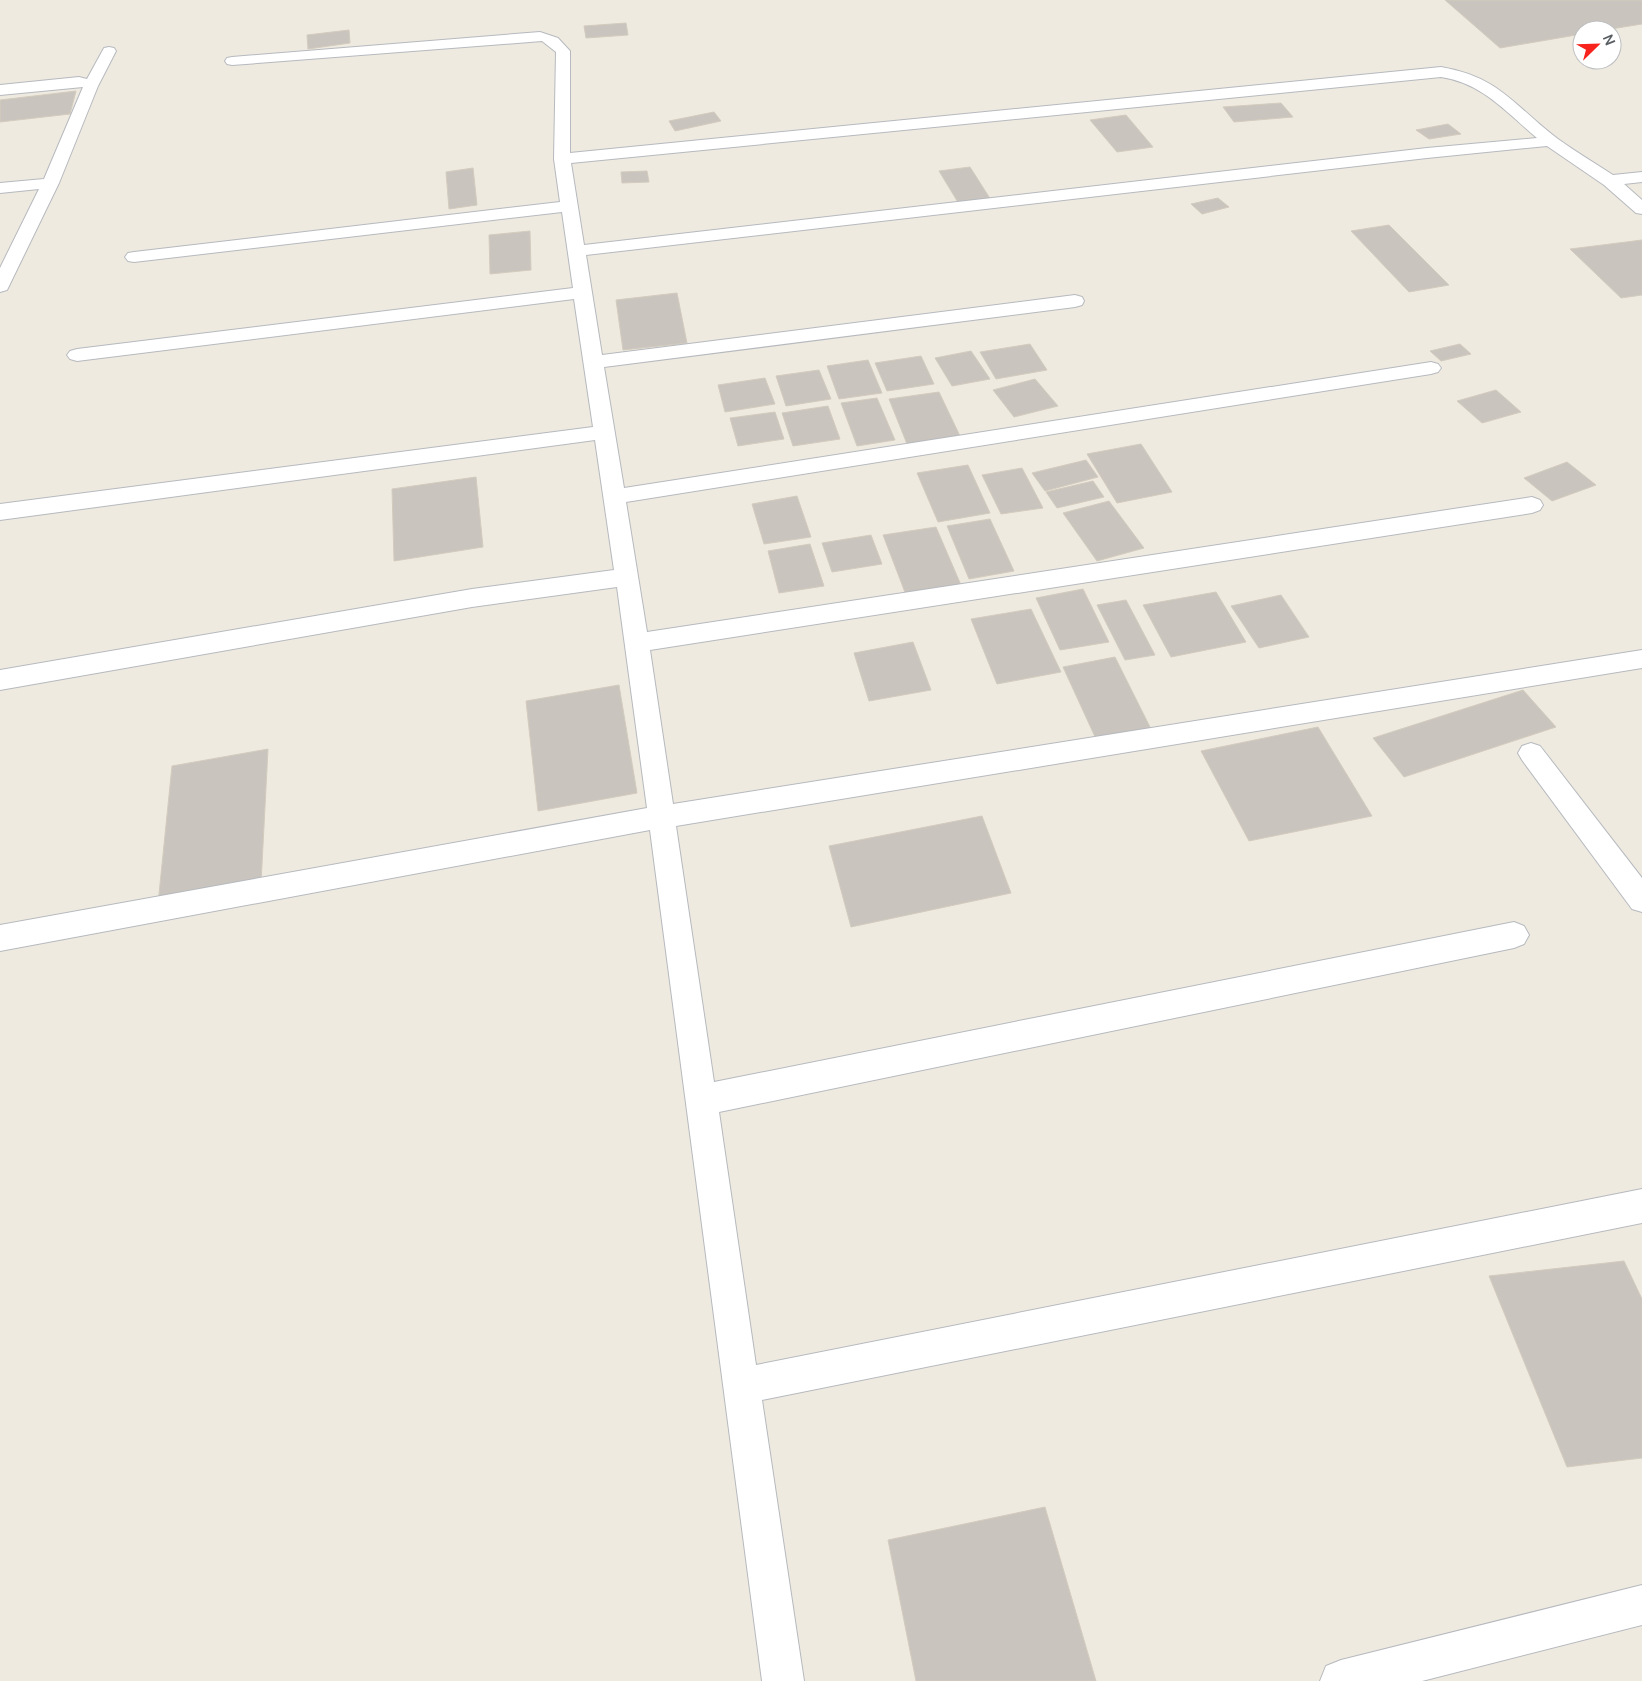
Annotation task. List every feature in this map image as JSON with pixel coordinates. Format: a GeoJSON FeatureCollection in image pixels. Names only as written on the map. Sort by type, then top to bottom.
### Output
{"type":"FeatureCollection","features":[{"type":"Feature","properties":{"kind":"street"},"geometry":{"type":"LineString","coordinates":[[232,61],[540,36],[550,39],[563,51],[562,158],[637,642],[740,1386],[783,1681]]}},
{"type":"Feature","properties":{"kind":"street"},"geometry":{"type":"LineString","coordinates":[[0,286],[51,183],[91,86],[109,51]]}},
{"type":"Feature","properties":{"kind":"street"},"geometry":{"type":"LineString","coordinates":[[562,158],[1441,72],[1462,75],[1486,85],[1552,141],[1609,181],[1642,209]]}},
{"type":"Feature","properties":{"kind":"street"},"geometry":{"type":"LineString","coordinates":[[0,90],[79,82],[91,86]]}},
{"type":"Feature","properties":{"kind":"street"},"geometry":{"type":"LineString","coordinates":[[576,251],[1427,153],[1552,141]]}},
{"type":"Feature","properties":{"kind":"street"},"geometry":{"type":"LineString","coordinates":[[1609,181],[1642,177]]}},
{"type":"Feature","properties":{"kind":"street"},"geometry":{"type":"LineString","coordinates":[[0,188],[51,183]]}},
{"type":"Feature","properties":{"kind":"street"},"geometry":{"type":"LineString","coordinates":[[134,257],[569,206]]}},
{"type":"Feature","properties":{"kind":"street"},"geometry":{"type":"LineString","coordinates":[[77,355],[582,292]]}},
{"type":"Feature","properties":{"kind":"street"},"geometry":{"type":"LineString","coordinates":[[593,362],[1075,300]]}},
{"type":"Feature","properties":{"kind":"street"},"geometry":{"type":"LineString","coordinates":[[614,497],[1431,368]]}},
{"type":"Feature","properties":{"kind":"street"},"geometry":{"type":"LineString","coordinates":[[0,512],[604,432]]}},
{"type":"Feature","properties":{"kind":"street"},"geometry":{"type":"LineString","coordinates":[[637,642],[1532,505]]}},
{"type":"Feature","properties":{"kind":"street"},"geometry":{"type":"LineString","coordinates":[[0,680],[472,598],[626,577]]}},
{"type":"Feature","properties":{"kind":"street"},"geometry":{"type":"LineString","coordinates":[[0,938],[661,817],[1642,659]]}},
{"type":"Feature","properties":{"kind":"street"},"geometry":{"type":"LineString","coordinates":[[1532,753],[1642,900]]}},
{"type":"Feature","properties":{"kind":"street"},"geometry":{"type":"LineString","coordinates":[[700,1100],[1514,935]]}},
{"type":"Feature","properties":{"kind":"street"},"geometry":{"type":"LineString","coordinates":[[740,1386],[1642,1206]]}},
{"type":"Feature","properties":{"kind":"street"},"geometry":{"type":"LineString","coordinates":[[1341,1681],[1642,1605]]}},
{"type":"Feature","properties":{"kind":"building"},"geometry":{"type":"Polygon","coordinates":[[[1445,0],[1642,0],[1642,24],[1622,27],[1622,20],[1572,20],[1572,36],[1500,48],[1445,0]]]}},
{"type":"Feature","properties":{"kind":"building"},"geometry":{"type":"Polygon","coordinates":[[[626,23],[628,35],[586,38],[584,26],[626,23]]]}},
{"type":"Feature","properties":{"kind":"building"},"geometry":{"type":"Polygon","coordinates":[[[349,30],[350,43],[308,49],[307,35],[349,30]]]}},
{"type":"Feature","properties":{"kind":"building"},"geometry":{"type":"Polygon","coordinates":[[[76,91],[70,114],[0,122],[0,100],[76,91]]]}},
{"type":"Feature","properties":{"kind":"building"},"geometry":{"type":"Polygon","coordinates":[[[1281,103],[1293,117],[1234,122],[1223,107],[1281,103]]]}},
{"type":"Feature","properties":{"kind":"building"},"geometry":{"type":"Polygon","coordinates":[[[714,112],[721,121],[675,131],[669,121],[714,112]]]}},
{"type":"Feature","properties":{"kind":"building"},"geometry":{"type":"Polygon","coordinates":[[[1126,115],[1153,147],[1117,152],[1090,120],[1126,115]]]}},
{"type":"Feature","properties":{"kind":"building"},"geometry":{"type":"Polygon","coordinates":[[[1448,124],[1461,134],[1429,139],[1416,130],[1448,124]]]}},
{"type":"Feature","properties":{"kind":"building"},"geometry":{"type":"Polygon","coordinates":[[[970,167],[991,200],[959,204],[939,171],[970,167]]]}},
{"type":"Feature","properties":{"kind":"building"},"geometry":{"type":"Polygon","coordinates":[[[473,168],[477,205],[449,209],[446,172],[473,168]]]}},
{"type":"Feature","properties":{"kind":"building"},"geometry":{"type":"Polygon","coordinates":[[[647,171],[649,182],[622,183],[621,172],[647,171]]]}},
{"type":"Feature","properties":{"kind":"building"},"geometry":{"type":"Polygon","coordinates":[[[1218,198],[1229,207],[1202,214],[1191,204],[1218,198]]]}},
{"type":"Feature","properties":{"kind":"building"},"geometry":{"type":"Polygon","coordinates":[[[1389,225],[1449,285],[1409,292],[1351,231],[1389,225]]]}},
{"type":"Feature","properties":{"kind":"building"},"geometry":{"type":"Polygon","coordinates":[[[530,231],[531,270],[490,274],[489,235],[530,231]]]}},
{"type":"Feature","properties":{"kind":"building"},"geometry":{"type":"Polygon","coordinates":[[[1642,240],[1642,295],[1621,298],[1570,249],[1642,240]]]}},
{"type":"Feature","properties":{"kind":"building"},"geometry":{"type":"Polygon","coordinates":[[[677,293],[687,343],[623,350],[616,300],[677,293]]]}},
{"type":"Feature","properties":{"kind":"building"},"geometry":{"type":"Polygon","coordinates":[[[1030,344],[1047,370],[996,379],[980,352],[1030,344]]]}},
{"type":"Feature","properties":{"kind":"building"},"geometry":{"type":"Polygon","coordinates":[[[1460,344],[1471,354],[1441,361],[1430,351],[1460,344]]]}},
{"type":"Feature","properties":{"kind":"building"},"geometry":{"type":"Polygon","coordinates":[[[971,351],[990,379],[952,386],[935,358],[971,351]]]}},
{"type":"Feature","properties":{"kind":"building"},"geometry":{"type":"Polygon","coordinates":[[[921,356],[934,384],[887,391],[875,363],[921,356]]]}},
{"type":"Feature","properties":{"kind":"building"},"geometry":{"type":"Polygon","coordinates":[[[868,360],[882,393],[839,399],[827,366],[868,360]]]}},
{"type":"Feature","properties":{"kind":"building"},"geometry":{"type":"Polygon","coordinates":[[[819,370],[831,399],[786,406],[776,376],[819,370]]]}},
{"type":"Feature","properties":{"kind":"building"},"geometry":{"type":"Polygon","coordinates":[[[765,378],[775,404],[725,412],[718,385],[765,378]]]}},
{"type":"Feature","properties":{"kind":"building"},"geometry":{"type":"Polygon","coordinates":[[[1035,379],[1058,406],[1014,417],[993,390],[1035,379]]]}},
{"type":"Feature","properties":{"kind":"building"},"geometry":{"type":"Polygon","coordinates":[[[1496,390],[1521,412],[1482,423],[1457,401],[1496,390]]]}},
{"type":"Feature","properties":{"kind":"building"},"geometry":{"type":"Polygon","coordinates":[[[939,392],[960,436],[907,444],[889,399],[939,392]]]}},
{"type":"Feature","properties":{"kind":"building"},"geometry":{"type":"Polygon","coordinates":[[[877,398],[895,440],[857,446],[841,403],[877,398]]]}},
{"type":"Feature","properties":{"kind":"building"},"geometry":{"type":"Polygon","coordinates":[[[828,406],[840,439],[793,446],[782,413],[828,406]]]}},
{"type":"Feature","properties":{"kind":"building"},"geometry":{"type":"Polygon","coordinates":[[[775,412],[784,439],[738,446],[730,418],[775,412]]]}},
{"type":"Feature","properties":{"kind":"building"},"geometry":{"type":"Polygon","coordinates":[[[1141,444],[1172,492],[1117,503],[1087,454],[1141,444]]]}},
{"type":"Feature","properties":{"kind":"building"},"geometry":{"type":"Polygon","coordinates":[[[1086,460],[1098,477],[1045,491],[1032,473],[1086,460]]]}},
{"type":"Feature","properties":{"kind":"building"},"geometry":{"type":"Polygon","coordinates":[[[1567,462],[1596,485],[1552,501],[1524,478],[1567,462]]]}},
{"type":"Feature","properties":{"kind":"building"},"geometry":{"type":"Polygon","coordinates":[[[968,465],[990,513],[938,522],[917,473],[968,465]]]}},
{"type":"Feature","properties":{"kind":"building"},"geometry":{"type":"Polygon","coordinates":[[[1022,468],[1043,508],[1001,514],[982,475],[1022,468]]]}},
{"type":"Feature","properties":{"kind":"building"},"geometry":{"type":"Polygon","coordinates":[[[476,477],[483,547],[394,561],[392,489],[476,477]]]}},
{"type":"Feature","properties":{"kind":"building"},"geometry":{"type":"Polygon","coordinates":[[[1093,481],[1104,497],[1057,508],[1046,492],[1093,481]]]}},
{"type":"Feature","properties":{"kind":"building"},"geometry":{"type":"Polygon","coordinates":[[[797,496],[811,537],[764,544],[752,504],[797,496]]]}},
{"type":"Feature","properties":{"kind":"building"},"geometry":{"type":"Polygon","coordinates":[[[1109,501],[1144,548],[1097,561],[1063,513],[1109,501]]]}},
{"type":"Feature","properties":{"kind":"building"},"geometry":{"type":"Polygon","coordinates":[[[990,519],[1014,571],[969,579],[947,526],[990,519]]]}},
{"type":"Feature","properties":{"kind":"building"},"geometry":{"type":"Polygon","coordinates":[[[936,527],[961,585],[906,595],[883,535],[936,527]]]}},
{"type":"Feature","properties":{"kind":"building"},"geometry":{"type":"Polygon","coordinates":[[[871,535],[882,564],[832,572],[822,543],[871,535]]]}},
{"type":"Feature","properties":{"kind":"building"},"geometry":{"type":"Polygon","coordinates":[[[810,544],[824,586],[779,593],[768,551],[810,544]]]}},
{"type":"Feature","properties":{"kind":"building"},"geometry":{"type":"Polygon","coordinates":[[[1083,589],[1109,642],[1060,650],[1036,598],[1083,589]]]}},
{"type":"Feature","properties":{"kind":"building"},"geometry":{"type":"Polygon","coordinates":[[[1216,592],[1246,642],[1171,657],[1143,605],[1216,592]]]}},
{"type":"Feature","properties":{"kind":"building"},"geometry":{"type":"Polygon","coordinates":[[[1281,595],[1309,637],[1259,648],[1231,606],[1281,595]]]}},
{"type":"Feature","properties":{"kind":"building"},"geometry":{"type":"Polygon","coordinates":[[[1126,600],[1155,655],[1125,660],[1097,605],[1126,600]]]}},
{"type":"Feature","properties":{"kind":"building"},"geometry":{"type":"Polygon","coordinates":[[[1031,609],[1061,672],[997,684],[971,619],[1031,609]]]}},
{"type":"Feature","properties":{"kind":"building"},"geometry":{"type":"Polygon","coordinates":[[[913,642],[931,690],[869,701],[854,653],[913,642]]]}},
{"type":"Feature","properties":{"kind":"building"},"geometry":{"type":"Polygon","coordinates":[[[1115,657],[1151,729],[1096,739],[1063,667],[1115,657]]]}},
{"type":"Feature","properties":{"kind":"building"},"geometry":{"type":"Polygon","coordinates":[[[619,685],[637,793],[538,811],[526,701],[619,685]]]}},
{"type":"Feature","properties":{"kind":"building"},"geometry":{"type":"Polygon","coordinates":[[[1523,690],[1556,727],[1404,777],[1373,738],[1523,690]]]}},
{"type":"Feature","properties":{"kind":"building"},"geometry":{"type":"Polygon","coordinates":[[[1318,727],[1372,816],[1249,841],[1201,751],[1318,727]]]}},
{"type":"Feature","properties":{"kind":"building"},"geometry":{"type":"Polygon","coordinates":[[[268,749],[261,884],[158,904],[172,766],[268,749]]]}},
{"type":"Feature","properties":{"kind":"building"},"geometry":{"type":"Polygon","coordinates":[[[982,816],[1011,893],[851,927],[829,846],[982,816]]]}},
{"type":"Feature","properties":{"kind":"building"},"geometry":{"type":"Polygon","coordinates":[[[1624,1261],[1642,1299],[1642,1458],[1567,1467],[1489,1276],[1624,1261]]]}},
{"type":"Feature","properties":{"kind":"building"},"geometry":{"type":"Polygon","coordinates":[[[1045,1507],[1096,1681],[916,1681],[888,1540],[1045,1507]]]}}]}
